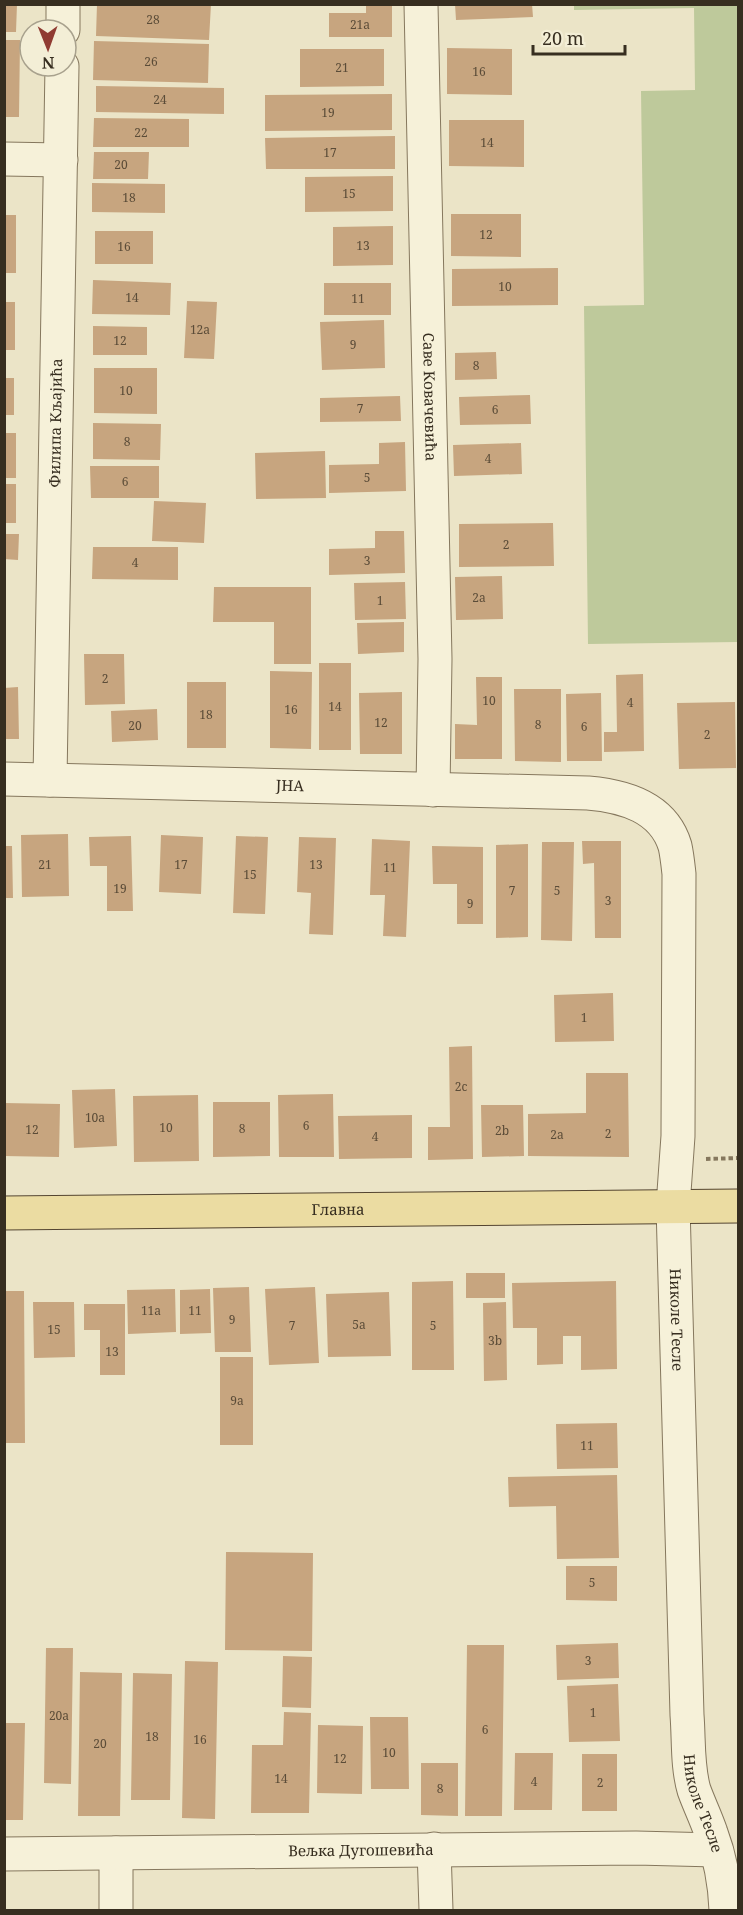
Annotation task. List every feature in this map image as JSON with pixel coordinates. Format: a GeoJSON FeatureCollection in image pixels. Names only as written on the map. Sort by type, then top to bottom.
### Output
{"type":"FeatureCollection","features":[{"type":"Feature","properties":{"kind":"main road","name":"Главна"},"geometry":{"type":"LineString","coordinates":[[4,1213],[738,1206]]}},
{"type":"Feature","properties":{"kind":"street","name":"Саве Ковачевића"},"geometry":{"type":"LineString","coordinates":[[421,4],[435,659],[434,790]]}},
{"type":"Feature","properties":{"kind":"street","name":"Филипа Кљајића"},"geometry":{"type":"LineString","coordinates":[[50,780],[62,78]]}},
{"type":"Feature","properties":{"kind":"street"},"geometry":{"type":"LineString","coordinates":[[4,159],[61,160]]}},
{"type":"Feature","properties":{"kind":"street","name":"ЈНА"},"geometry":{"type":"LineString","coordinates":[[4,779],[575,794]]}},
{"type":"Feature","properties":{"kind":"street","name":"Николе Тесле"},"geometry":{"type":"LineString","coordinates":[[575,794],[607,795],[635,802],[648,809],[660,821],[675,845],[679,874],[678,1136],[673,1206],[687,1715],[694,1790],[712,1834],[724,1886],[726,1911]]}},
{"type":"Feature","properties":{"kind":"street"},"geometry":{"type":"LineString","coordinates":[[434,1849],[436,1911]]}},
{"type":"Feature","properties":{"kind":"street","name":"Вељка Дугошевића"},"geometry":{"type":"LineString","coordinates":[[4,1854],[434,1849],[716,1850]]}},
{"type":"Feature","properties":{"kind":"street"},"geometry":{"type":"LineString","coordinates":[[116,1852],[116,1911]]}},
{"type":"Feature","properties":{"kind":"green space"},"geometry":{"type":"Polygon","coordinates":[[[574,5],[738,5],[738,642],[588,644],[584,306],[644,305],[641,91],[695,90],[694,8],[574,10],[574,5]]]}},
{"type":"Feature","properties":{"kind":"building"},"geometry":{"type":"Polygon","coordinates":[[[4,4],[17,4],[16,32],[4,32],[4,4]]]}},
{"type":"Feature","properties":{"kind":"building"},"geometry":{"type":"Polygon","coordinates":[[[97,4],[211,4],[209,40],[96,36],[97,4]]]}},
{"type":"Feature","properties":{"kind":"building"},"geometry":{"type":"Polygon","coordinates":[[[366,4],[392,4],[392,37],[329,37],[329,13],[366,13],[366,4]]]}},
{"type":"Feature","properties":{"kind":"building"},"geometry":{"type":"Polygon","coordinates":[[[455,4],[532,4],[533,17],[456,20],[455,4]]]}},
{"type":"Feature","properties":{"kind":"building"},"geometry":{"type":"Polygon","coordinates":[[[4,40],[18,40],[19,117],[4,117],[4,40]]]}},
{"type":"Feature","properties":{"kind":"building"},"geometry":{"type":"Polygon","coordinates":[[[94,41],[209,44],[208,83],[93,80],[94,41]]]}},
{"type":"Feature","properties":{"kind":"building"},"geometry":{"type":"Polygon","coordinates":[[[447,48],[512,49],[512,95],[447,94],[447,48]]]}},
{"type":"Feature","properties":{"kind":"building"},"geometry":{"type":"Polygon","coordinates":[[[300,49],[384,49],[384,86],[300,87],[300,49]]]}},
{"type":"Feature","properties":{"kind":"building"},"geometry":{"type":"Polygon","coordinates":[[[96,86],[224,88],[224,114],[96,112],[96,86]]]}},
{"type":"Feature","properties":{"kind":"building"},"geometry":{"type":"Polygon","coordinates":[[[392,94],[392,130],[265,131],[265,95],[392,94]]]}},
{"type":"Feature","properties":{"kind":"building"},"geometry":{"type":"Polygon","coordinates":[[[94,118],[189,119],[189,147],[93,147],[94,118]]]}},
{"type":"Feature","properties":{"kind":"building"},"geometry":{"type":"Polygon","coordinates":[[[449,120],[524,120],[524,167],[449,166],[449,120]]]}},
{"type":"Feature","properties":{"kind":"building"},"geometry":{"type":"Polygon","coordinates":[[[395,136],[395,169],[266,169],[265,138],[395,136]]]}},
{"type":"Feature","properties":{"kind":"building"},"geometry":{"type":"Polygon","coordinates":[[[94,152],[149,152],[148,179],[93,179],[94,152]]]}},
{"type":"Feature","properties":{"kind":"building"},"geometry":{"type":"Polygon","coordinates":[[[393,176],[393,211],[305,212],[305,177],[393,176]]]}},
{"type":"Feature","properties":{"kind":"building"},"geometry":{"type":"Polygon","coordinates":[[[92,183],[165,184],[165,213],[92,212],[92,183]]]}},
{"type":"Feature","properties":{"kind":"building"},"geometry":{"type":"Polygon","coordinates":[[[451,214],[521,214],[521,257],[451,256],[451,214]]]}},
{"type":"Feature","properties":{"kind":"building"},"geometry":{"type":"Polygon","coordinates":[[[4,215],[16,215],[16,273],[4,273],[4,215]]]}},
{"type":"Feature","properties":{"kind":"building"},"geometry":{"type":"Polygon","coordinates":[[[393,226],[393,265],[333,266],[333,227],[393,226]]]}},
{"type":"Feature","properties":{"kind":"building"},"geometry":{"type":"Polygon","coordinates":[[[95,231],[153,231],[153,264],[95,264],[95,231]]]}},
{"type":"Feature","properties":{"kind":"building"},"geometry":{"type":"Polygon","coordinates":[[[558,268],[558,305],[452,306],[452,269],[558,268]]]}},
{"type":"Feature","properties":{"kind":"building"},"geometry":{"type":"Polygon","coordinates":[[[93,280],[171,283],[170,315],[92,314],[93,280]]]}},
{"type":"Feature","properties":{"kind":"building"},"geometry":{"type":"Polygon","coordinates":[[[324,283],[391,283],[391,315],[324,315],[324,283]]]}},
{"type":"Feature","properties":{"kind":"building"},"geometry":{"type":"Polygon","coordinates":[[[187,301],[217,302],[214,359],[184,358],[187,301]]]}},
{"type":"Feature","properties":{"kind":"building"},"geometry":{"type":"Polygon","coordinates":[[[4,302],[15,302],[15,350],[4,350],[4,302]]]}},
{"type":"Feature","properties":{"kind":"building"},"geometry":{"type":"Polygon","coordinates":[[[384,320],[385,368],[322,370],[320,322],[384,320]]]}},
{"type":"Feature","properties":{"kind":"building"},"geometry":{"type":"Polygon","coordinates":[[[93,326],[147,327],[147,355],[93,355],[93,326]]]}},
{"type":"Feature","properties":{"kind":"building"},"geometry":{"type":"Polygon","coordinates":[[[496,352],[497,379],[455,380],[455,353],[496,352]]]}},
{"type":"Feature","properties":{"kind":"building"},"geometry":{"type":"Polygon","coordinates":[[[94,368],[157,368],[157,414],[94,413],[94,368]]]}},
{"type":"Feature","properties":{"kind":"building"},"geometry":{"type":"Polygon","coordinates":[[[4,378],[14,378],[14,415],[4,415],[4,378]]]}},
{"type":"Feature","properties":{"kind":"building"},"geometry":{"type":"Polygon","coordinates":[[[530,395],[531,424],[460,425],[459,397],[530,395]]]}},
{"type":"Feature","properties":{"kind":"building"},"geometry":{"type":"Polygon","coordinates":[[[400,396],[401,421],[320,422],[320,398],[400,396]]]}},
{"type":"Feature","properties":{"kind":"building"},"geometry":{"type":"Polygon","coordinates":[[[93,423],[161,424],[160,460],[93,459],[93,423]]]}},
{"type":"Feature","properties":{"kind":"building"},"geometry":{"type":"Polygon","coordinates":[[[4,433],[16,433],[16,478],[4,478],[4,433]]]}},
{"type":"Feature","properties":{"kind":"building"},"geometry":{"type":"Polygon","coordinates":[[[405,442],[406,491],[329,493],[329,465],[379,464],[379,443],[405,442]]]}},
{"type":"Feature","properties":{"kind":"building"},"geometry":{"type":"Polygon","coordinates":[[[521,443],[522,474],[454,476],[453,445],[521,443]]]}},
{"type":"Feature","properties":{"kind":"building"},"geometry":{"type":"Polygon","coordinates":[[[325,451],[326,498],[256,499],[255,453],[325,451]]]}},
{"type":"Feature","properties":{"kind":"building"},"geometry":{"type":"Polygon","coordinates":[[[90,466],[159,466],[159,498],[91,498],[90,466]]]}},
{"type":"Feature","properties":{"kind":"building"},"geometry":{"type":"Polygon","coordinates":[[[5,484],[16,484],[16,523],[5,523],[5,484]]]}},
{"type":"Feature","properties":{"kind":"building"},"geometry":{"type":"Polygon","coordinates":[[[154,501],[206,503],[204,543],[152,541],[154,501]]]}},
{"type":"Feature","properties":{"kind":"building"},"geometry":{"type":"Polygon","coordinates":[[[553,523],[554,566],[459,567],[459,524],[553,523]]]}},
{"type":"Feature","properties":{"kind":"building"},"geometry":{"type":"Polygon","coordinates":[[[375,531],[404,531],[405,573],[329,575],[329,549],[375,548],[375,531]]]}},
{"type":"Feature","properties":{"kind":"building"},"geometry":{"type":"Polygon","coordinates":[[[4,534],[19,534],[18,560],[4,559],[4,534]]]}},
{"type":"Feature","properties":{"kind":"building"},"geometry":{"type":"Polygon","coordinates":[[[93,547],[178,547],[178,580],[92,579],[93,547]]]}},
{"type":"Feature","properties":{"kind":"building"},"geometry":{"type":"Polygon","coordinates":[[[502,576],[503,619],[456,620],[455,577],[502,576]]]}},
{"type":"Feature","properties":{"kind":"building"},"geometry":{"type":"Polygon","coordinates":[[[405,582],[406,619],[355,620],[354,583],[405,582]]]}},
{"type":"Feature","properties":{"kind":"building"},"geometry":{"type":"Polygon","coordinates":[[[214,587],[311,587],[311,664],[274,664],[274,622],[213,622],[214,587]]]}},
{"type":"Feature","properties":{"kind":"building"},"geometry":{"type":"Polygon","coordinates":[[[404,622],[404,652],[358,654],[357,623],[404,622]]]}},
{"type":"Feature","properties":{"kind":"building"},"geometry":{"type":"Polygon","coordinates":[[[84,654],[124,654],[125,704],[85,705],[84,654]]]}},
{"type":"Feature","properties":{"kind":"building"},"geometry":{"type":"Polygon","coordinates":[[[319,663],[351,663],[351,750],[319,750],[319,663]]]}},
{"type":"Feature","properties":{"kind":"building"},"geometry":{"type":"Polygon","coordinates":[[[270,671],[312,672],[311,749],[270,748],[270,671]]]}},
{"type":"Feature","properties":{"kind":"building"},"geometry":{"type":"Polygon","coordinates":[[[643,674],[644,751],[604,752],[604,732],[617,732],[616,675],[643,674]]]}},
{"type":"Feature","properties":{"kind":"building"},"geometry":{"type":"Polygon","coordinates":[[[476,677],[502,677],[502,759],[455,759],[455,724],[477,725],[476,677]]]}},
{"type":"Feature","properties":{"kind":"building"},"geometry":{"type":"Polygon","coordinates":[[[187,682],[226,682],[226,748],[187,748],[187,682]]]}},
{"type":"Feature","properties":{"kind":"building"},"geometry":{"type":"Polygon","coordinates":[[[18,687],[19,739],[4,739],[4,688],[18,687]]]}},
{"type":"Feature","properties":{"kind":"building"},"geometry":{"type":"Polygon","coordinates":[[[514,689],[561,689],[561,762],[515,761],[514,689]]]}},
{"type":"Feature","properties":{"kind":"building"},"geometry":{"type":"Polygon","coordinates":[[[402,692],[402,754],[360,754],[359,693],[402,692]]]}},
{"type":"Feature","properties":{"kind":"building"},"geometry":{"type":"Polygon","coordinates":[[[601,693],[602,761],[567,761],[566,694],[601,693]]]}},
{"type":"Feature","properties":{"kind":"building"},"geometry":{"type":"Polygon","coordinates":[[[735,702],[736,768],[679,769],[677,703],[735,702]]]}},
{"type":"Feature","properties":{"kind":"building"},"geometry":{"type":"Polygon","coordinates":[[[157,709],[158,740],[112,742],[111,711],[157,709]]]}},
{"type":"Feature","properties":{"kind":"building"},"geometry":{"type":"Polygon","coordinates":[[[68,834],[69,896],[22,897],[21,835],[68,834]]]}},
{"type":"Feature","properties":{"kind":"building"},"geometry":{"type":"Polygon","coordinates":[[[161,835],[203,837],[201,894],[159,892],[161,835]]]}},
{"type":"Feature","properties":{"kind":"building"},"geometry":{"type":"Polygon","coordinates":[[[131,836],[133,911],[107,911],[107,866],[90,866],[89,837],[131,836]]]}},
{"type":"Feature","properties":{"kind":"building"},"geometry":{"type":"Polygon","coordinates":[[[236,836],[268,837],[265,914],[233,913],[236,836]]]}},
{"type":"Feature","properties":{"kind":"building"},"geometry":{"type":"Polygon","coordinates":[[[299,837],[336,838],[333,935],[309,934],[311,893],[297,892],[299,837]]]}},
{"type":"Feature","properties":{"kind":"building"},"geometry":{"type":"Polygon","coordinates":[[[372,839],[410,841],[406,937],[383,936],[385,895],[370,895],[372,839]]]}},
{"type":"Feature","properties":{"kind":"building"},"geometry":{"type":"Polygon","coordinates":[[[582,841],[621,841],[621,938],[595,938],[594,863],[583,864],[582,841]]]}},
{"type":"Feature","properties":{"kind":"building"},"geometry":{"type":"Polygon","coordinates":[[[542,842],[574,842],[572,941],[541,940],[542,842]]]}},
{"type":"Feature","properties":{"kind":"building"},"geometry":{"type":"Polygon","coordinates":[[[528,844],[528,937],[496,938],[496,845],[528,844]]]}},
{"type":"Feature","properties":{"kind":"building"},"geometry":{"type":"Polygon","coordinates":[[[4,846],[12,846],[13,898],[4,898],[4,846]]]}},
{"type":"Feature","properties":{"kind":"building"},"geometry":{"type":"Polygon","coordinates":[[[432,846],[483,847],[483,924],[457,924],[457,884],[433,884],[432,846]]]}},
{"type":"Feature","properties":{"kind":"building"},"geometry":{"type":"Polygon","coordinates":[[[613,993],[614,1041],[555,1042],[554,995],[613,993]]]}},
{"type":"Feature","properties":{"kind":"building"},"geometry":{"type":"Polygon","coordinates":[[[472,1046],[473,1159],[428,1160],[428,1127],[450,1127],[449,1047],[472,1046]]]}},
{"type":"Feature","properties":{"kind":"building"},"geometry":{"type":"Polygon","coordinates":[[[586,1073],[628,1073],[629,1157],[528,1156],[528,1114],[586,1113],[586,1073]]]}},
{"type":"Feature","properties":{"kind":"building"},"geometry":{"type":"Polygon","coordinates":[[[115,1089],[117,1146],[74,1148],[72,1090],[115,1089]]]}},
{"type":"Feature","properties":{"kind":"building"},"geometry":{"type":"Polygon","coordinates":[[[333,1094],[334,1157],[279,1157],[278,1095],[333,1094]]]}},
{"type":"Feature","properties":{"kind":"building"},"geometry":{"type":"Polygon","coordinates":[[[198,1095],[199,1161],[134,1162],[133,1096],[198,1095]]]}},
{"type":"Feature","properties":{"kind":"building"},"geometry":{"type":"Polygon","coordinates":[[[213,1102],[270,1102],[270,1156],[213,1157],[213,1102]]]}},
{"type":"Feature","properties":{"kind":"building"},"geometry":{"type":"Polygon","coordinates":[[[4,1103],[60,1104],[59,1157],[4,1156],[4,1103]]]}},
{"type":"Feature","properties":{"kind":"building"},"geometry":{"type":"Polygon","coordinates":[[[481,1105],[523,1105],[524,1156],[482,1157],[481,1105]]]}},
{"type":"Feature","properties":{"kind":"building"},"geometry":{"type":"Polygon","coordinates":[[[412,1115],[412,1158],[339,1159],[338,1116],[412,1115]]]}},
{"type":"Feature","properties":{"kind":"building"},"geometry":{"type":"Polygon","coordinates":[[[466,1273],[505,1273],[505,1298],[466,1298],[466,1273]]]}},
{"type":"Feature","properties":{"kind":"building"},"geometry":{"type":"Polygon","coordinates":[[[453,1281],[454,1370],[412,1370],[412,1282],[453,1281]]]}},
{"type":"Feature","properties":{"kind":"building"},"geometry":{"type":"Polygon","coordinates":[[[616,1281],[617,1369],[581,1370],[581,1336],[563,1336],[563,1364],[537,1365],[537,1328],[513,1328],[512,1283],[616,1281]]]}},
{"type":"Feature","properties":{"kind":"building"},"geometry":{"type":"Polygon","coordinates":[[[249,1287],[251,1352],[215,1352],[213,1288],[249,1287]]]}},
{"type":"Feature","properties":{"kind":"building"},"geometry":{"type":"Polygon","coordinates":[[[315,1287],[319,1363],[269,1365],[265,1289],[315,1287]]]}},
{"type":"Feature","properties":{"kind":"building"},"geometry":{"type":"Polygon","coordinates":[[[175,1289],[176,1332],[128,1334],[127,1290],[175,1289]]]}},
{"type":"Feature","properties":{"kind":"building"},"geometry":{"type":"Polygon","coordinates":[[[210,1289],[211,1333],[180,1334],[180,1290],[210,1289]]]}},
{"type":"Feature","properties":{"kind":"building"},"geometry":{"type":"Polygon","coordinates":[[[5,1291],[24,1291],[25,1443],[5,1443],[5,1291]]]}},
{"type":"Feature","properties":{"kind":"building"},"geometry":{"type":"Polygon","coordinates":[[[389,1292],[391,1356],[328,1357],[326,1294],[389,1292]]]}},
{"type":"Feature","properties":{"kind":"building"},"geometry":{"type":"Polygon","coordinates":[[[33,1302],[74,1302],[75,1357],[34,1358],[33,1302]]]}},
{"type":"Feature","properties":{"kind":"building"},"geometry":{"type":"Polygon","coordinates":[[[506,1302],[507,1380],[484,1381],[483,1303],[506,1302]]]}},
{"type":"Feature","properties":{"kind":"building"},"geometry":{"type":"Polygon","coordinates":[[[84,1304],[125,1304],[125,1375],[100,1375],[100,1330],[84,1330],[84,1304]]]}},
{"type":"Feature","properties":{"kind":"building"},"geometry":{"type":"Polygon","coordinates":[[[220,1357],[253,1357],[253,1445],[220,1445],[220,1357]]]}},
{"type":"Feature","properties":{"kind":"building"},"geometry":{"type":"Polygon","coordinates":[[[617,1423],[618,1468],[557,1469],[556,1424],[617,1423]]]}},
{"type":"Feature","properties":{"kind":"building"},"geometry":{"type":"Polygon","coordinates":[[[617,1475],[619,1558],[557,1559],[556,1506],[509,1507],[508,1477],[617,1475]]]}},
{"type":"Feature","properties":{"kind":"building"},"geometry":{"type":"Polygon","coordinates":[[[226,1552],[313,1553],[312,1651],[225,1650],[226,1552]]]}},
{"type":"Feature","properties":{"kind":"building"},"geometry":{"type":"Polygon","coordinates":[[[566,1566],[617,1566],[617,1601],[566,1600],[566,1566]]]}},
{"type":"Feature","properties":{"kind":"building"},"geometry":{"type":"Polygon","coordinates":[[[618,1643],[619,1678],[557,1680],[556,1645],[618,1643]]]}},
{"type":"Feature","properties":{"kind":"building"},"geometry":{"type":"Polygon","coordinates":[[[467,1645],[504,1645],[502,1816],[465,1816],[467,1645]]]}},
{"type":"Feature","properties":{"kind":"building"},"geometry":{"type":"Polygon","coordinates":[[[46,1648],[73,1648],[71,1784],[44,1783],[46,1648]]]}},
{"type":"Feature","properties":{"kind":"building"},"geometry":{"type":"Polygon","coordinates":[[[283,1656],[312,1657],[311,1708],[282,1707],[283,1656]]]}},
{"type":"Feature","properties":{"kind":"building"},"geometry":{"type":"Polygon","coordinates":[[[185,1661],[218,1662],[215,1819],[182,1818],[185,1661]]]}},
{"type":"Feature","properties":{"kind":"building"},"geometry":{"type":"Polygon","coordinates":[[[80,1672],[122,1673],[120,1816],[78,1816],[80,1672]]]}},
{"type":"Feature","properties":{"kind":"building"},"geometry":{"type":"Polygon","coordinates":[[[133,1673],[172,1674],[170,1800],[131,1800],[133,1673]]]}},
{"type":"Feature","properties":{"kind":"building"},"geometry":{"type":"Polygon","coordinates":[[[618,1684],[620,1741],[569,1742],[567,1686],[618,1684]]]}},
{"type":"Feature","properties":{"kind":"building"},"geometry":{"type":"Polygon","coordinates":[[[284,1712],[311,1713],[309,1813],[251,1813],[252,1745],[283,1745],[284,1712]]]}},
{"type":"Feature","properties":{"kind":"building"},"geometry":{"type":"Polygon","coordinates":[[[370,1717],[408,1717],[409,1789],[371,1789],[370,1717]]]}},
{"type":"Feature","properties":{"kind":"building"},"geometry":{"type":"Polygon","coordinates":[[[4,1723],[25,1723],[23,1820],[4,1820],[4,1723]]]}},
{"type":"Feature","properties":{"kind":"building"},"geometry":{"type":"Polygon","coordinates":[[[318,1725],[363,1726],[362,1794],[317,1793],[318,1725]]]}},
{"type":"Feature","properties":{"kind":"building"},"geometry":{"type":"Polygon","coordinates":[[[515,1753],[553,1753],[552,1810],[514,1810],[515,1753]]]}},
{"type":"Feature","properties":{"kind":"building"},"geometry":{"type":"Polygon","coordinates":[[[582,1754],[617,1754],[617,1811],[582,1811],[582,1754]]]}},
{"type":"Feature","properties":{"kind":"building"},"geometry":{"type":"Polygon","coordinates":[[[421,1763],[458,1763],[458,1816],[421,1815],[421,1763]]]}}]}
